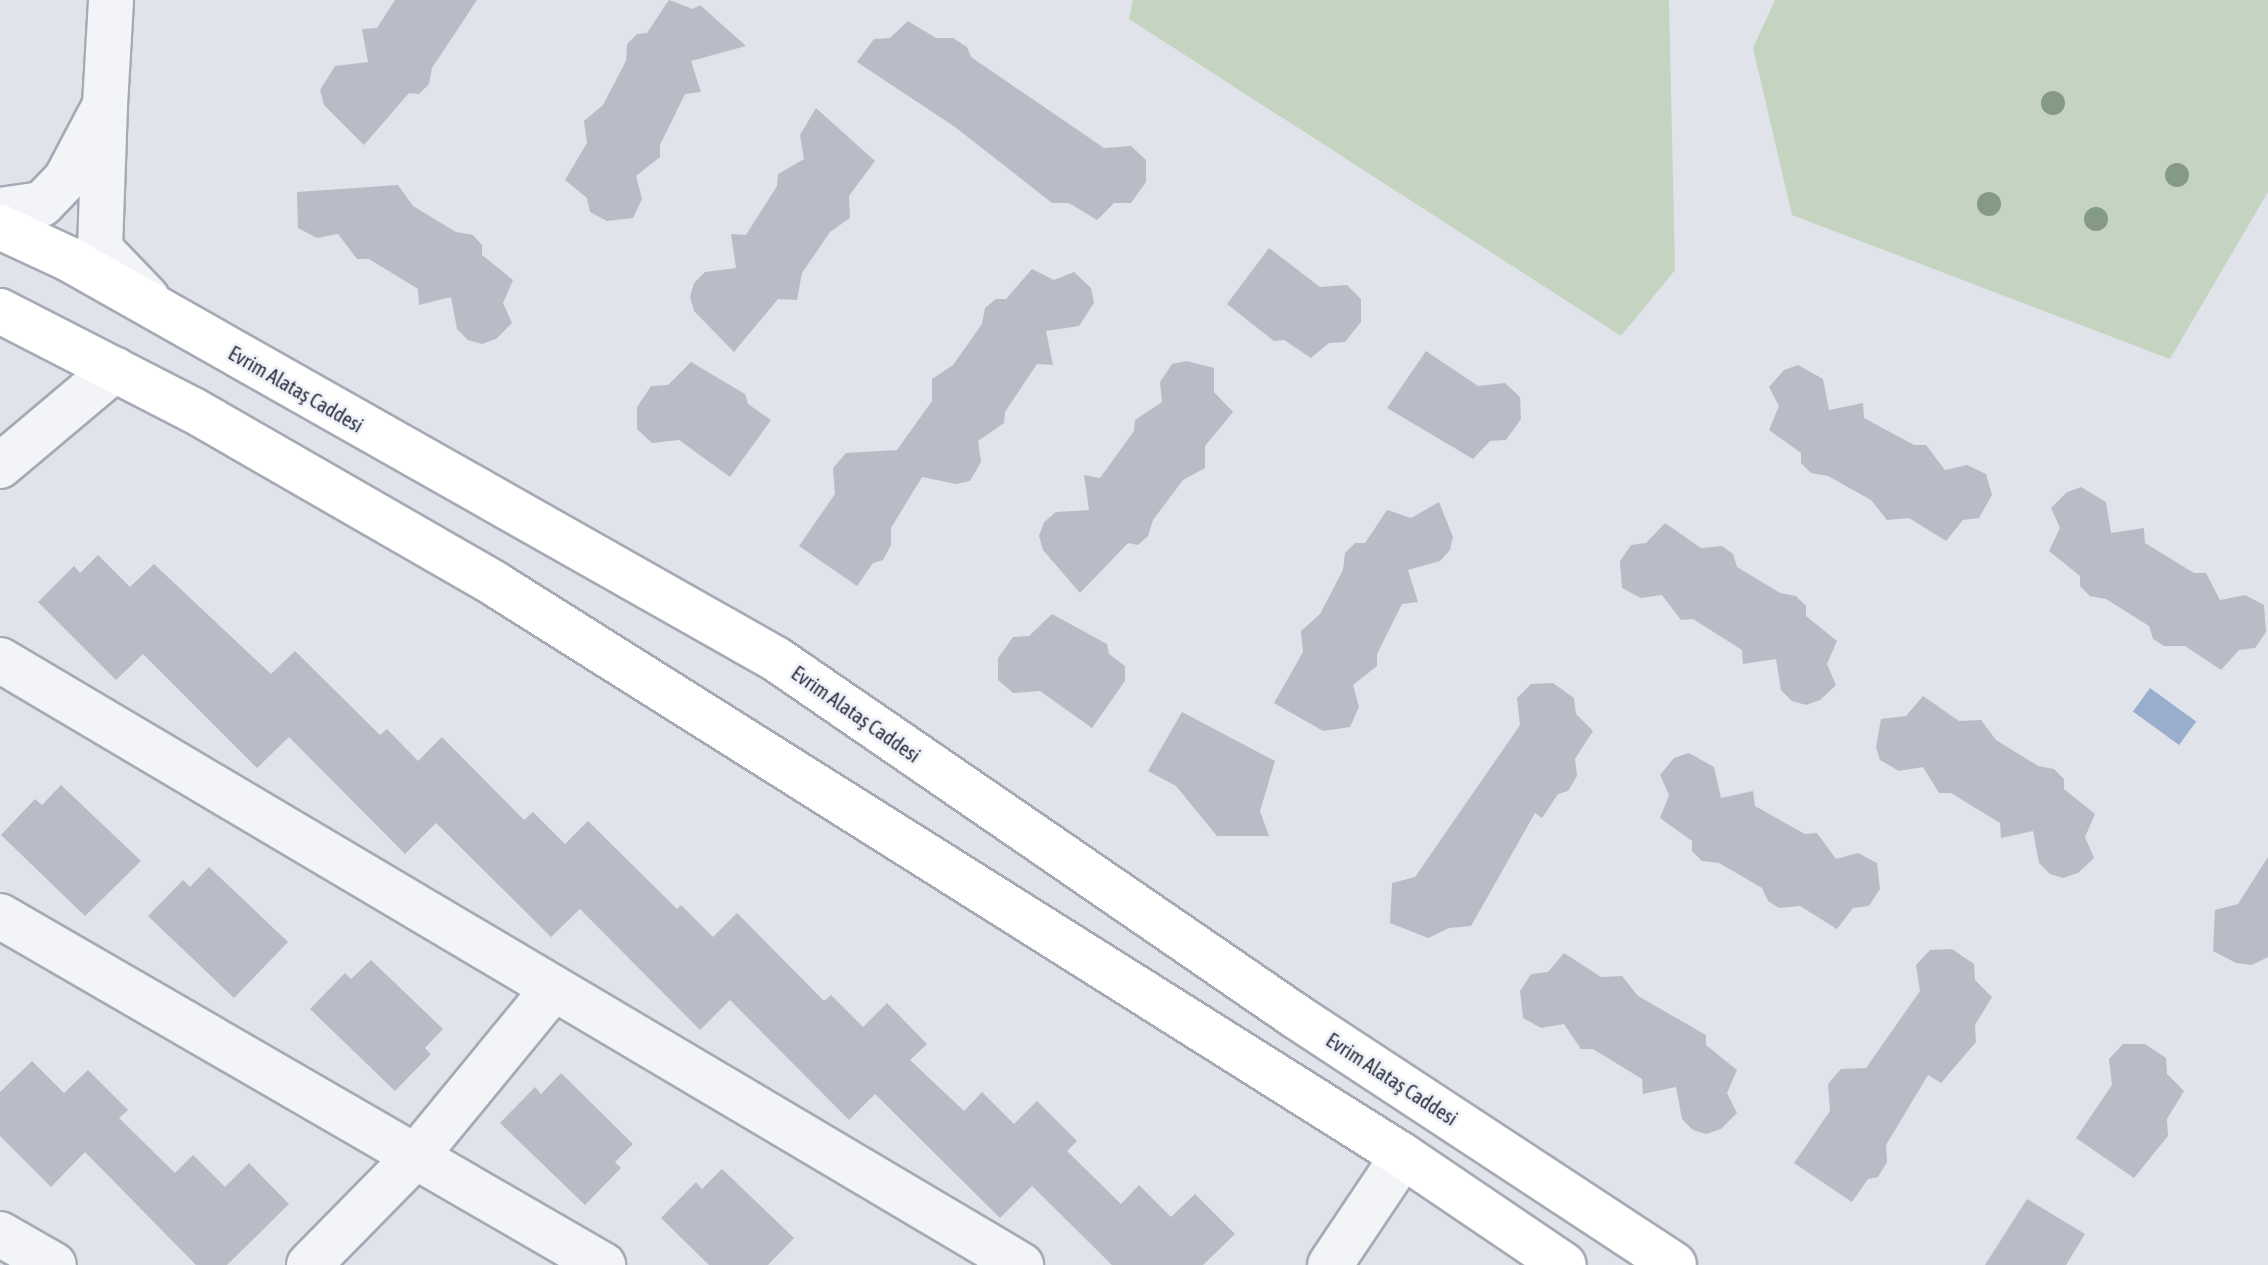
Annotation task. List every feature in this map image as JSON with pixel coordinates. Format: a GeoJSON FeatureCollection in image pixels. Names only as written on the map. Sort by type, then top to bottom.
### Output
{"type":"FeatureCollection","features":[{"type":"Feature","properties":{"kind":"main road","name":"Evrim Alataş Caddesi"},"geometry":{"type":"LineString","coordinates":[[0,227],[160,311],[776,659],[1297,1017],[1674,1265]]}},
{"type":"Feature","properties":{"kind":"main road"},"geometry":{"type":"LineString","coordinates":[[0,311],[115,369],[495,584],[1403,1156],[1564,1265]]}},
{"type":"Feature","properties":{"kind":"street"},"geometry":{"type":"LineString","coordinates":[[111,0],[100,249],[160,311]]}},
{"type":"Feature","properties":{"kind":"street"},"geometry":{"type":"LineString","coordinates":[[0,210],[42,204],[66,179],[105,105]]}},
{"type":"Feature","properties":{"kind":"street"},"geometry":{"type":"LineString","coordinates":[[0,466],[115,369]]}},
{"type":"Feature","properties":{"kind":"street"},"geometry":{"type":"LineString","coordinates":[[0,660],[1021,1265]]}},
{"type":"Feature","properties":{"kind":"street"},"geometry":{"type":"LineString","coordinates":[[0,916],[603,1265]]}},
{"type":"Feature","properties":{"kind":"street"},"geometry":{"type":"LineString","coordinates":[[309,1265],[416,1156],[554,988]]}},
{"type":"Feature","properties":{"kind":"street"},"geometry":{"type":"LineString","coordinates":[[1330,1265],[1403,1156]]}},
{"type":"Feature","properties":{"kind":"street"},"geometry":{"type":"LineString","coordinates":[[0,1234],[54,1265]]}},
{"type":"Feature","properties":{"kind":"green space"},"geometry":{"type":"Polygon","coordinates":[[[1133,0],[1669,0],[1675,270],[1621,336],[1129,19],[1133,0]]]}},
{"type":"Feature","properties":{"kind":"green space"},"geometry":{"type":"Polygon","coordinates":[[[1775,0],[2268,0],[2268,192],[2170,359],[1792,215],[1753,48],[1775,0]]]}},
{"type":"Feature","properties":{"kind":"water"},"geometry":{"type":"Polygon","coordinates":[[[2150,688],[2196,722],[2179,745],[2133,711],[2150,688]]]}},
{"type":"Feature","properties":{"kind":"building"},"geometry":{"type":"Polygon","coordinates":[[[395,0],[477,0],[432,68],[429,84],[419,94],[409,93],[364,145],[324,105],[320,90],[335,66],[368,62],[362,29],[377,28],[395,0]]]}},
{"type":"Feature","properties":{"kind":"building"},"geometry":{"type":"Polygon","coordinates":[[[669,0],[693,9],[700,5],[746,46],[691,61],[701,92],[685,94],[660,145],[660,157],[636,176],[642,199],[633,218],[607,221],[590,212],[587,198],[565,180],[587,143],[584,121],[603,105],[626,61],[627,44],[637,34],[647,33],[669,0]]]}},
{"type":"Feature","properties":{"kind":"building"},"geometry":{"type":"Polygon","coordinates":[[[908,21],[936,38],[953,38],[967,47],[971,57],[1104,148],[1131,146],[1146,160],[1146,182],[1131,203],[1114,203],[1097,220],[1069,203],[1052,203],[955,127],[857,62],[874,39],[890,38],[908,21]]]}},
{"type":"Feature","properties":{"kind":"building"},"geometry":{"type":"Polygon","coordinates":[[[816,108],[875,161],[849,196],[850,218],[830,232],[802,273],[797,300],[778,299],[734,352],[694,311],[690,297],[694,283],[705,272],[736,268],[731,234],[746,235],[777,186],[778,174],[804,159],[800,135],[816,108]]]}},
{"type":"Feature","properties":{"kind":"building"},"geometry":{"type":"Polygon","coordinates":[[[398,185],[413,206],[456,232],[473,235],[482,245],[482,255],[513,280],[503,303],[512,323],[496,339],[482,344],[468,340],[457,329],[451,297],[419,305],[418,289],[369,259],[357,259],[338,234],[317,238],[298,228],[297,192],[398,185]]]}},
{"type":"Feature","properties":{"kind":"building"},"geometry":{"type":"Polygon","coordinates":[[[1269,248],[1320,287],[1347,285],[1361,299],[1361,322],[1345,342],[1329,343],[1311,358],[1284,340],[1274,341],[1227,304],[1269,248]]]}},
{"type":"Feature","properties":{"kind":"building"},"geometry":{"type":"Polygon","coordinates":[[[1032,269],[1054,280],[1074,272],[1091,288],[1094,303],[1079,326],[1046,331],[1053,365],[1037,364],[1005,412],[1004,423],[978,441],[981,462],[970,481],[956,484],[922,477],[891,528],[891,545],[883,560],[873,563],[857,586],[799,546],[835,494],[833,468],[846,453],[897,450],[932,401],[932,379],[953,365],[982,324],[985,308],[996,299],[1006,299],[1032,269]]]}},
{"type":"Feature","properties":{"kind":"building"},"geometry":{"type":"Polygon","coordinates":[[[1426,351],[1478,386],[1505,383],[1520,397],[1521,419],[1506,440],[1490,441],[1473,459],[1387,408],[1426,351]]]}},
{"type":"Feature","properties":{"kind":"building"},"geometry":{"type":"Polygon","coordinates":[[[1186,361],[1214,368],[1214,392],[1233,412],[1205,446],[1205,468],[1183,480],[1153,520],[1148,536],[1138,545],[1128,543],[1080,593],[1043,550],[1039,536],[1044,522],[1056,512],[1089,510],[1084,475],[1100,478],[1134,431],[1135,420],[1162,402],[1160,382],[1172,364],[1186,361]]]}},
{"type":"Feature","properties":{"kind":"building"},"geometry":{"type":"Polygon","coordinates":[[[691,362],[745,394],[748,404],[771,420],[730,477],[679,440],[652,443],[637,429],[637,407],[651,386],[668,385],[691,362]]]}},
{"type":"Feature","properties":{"kind":"building"},"geometry":{"type":"Polygon","coordinates":[[[1798,365],[1823,379],[1829,410],[1863,403],[1864,418],[1914,445],[1926,445],[1945,470],[1967,465],[1986,474],[1992,495],[1979,518],[1963,520],[1946,541],[1909,518],[1887,520],[1871,500],[1828,476],[1811,473],[1801,463],[1801,453],[1769,430],[1779,406],[1769,387],[1784,370],[1798,365]]]}},
{"type":"Feature","properties":{"kind":"building"},"geometry":{"type":"Polygon","coordinates":[[[2081,487],[2106,502],[2111,533],[2144,528],[2145,543],[2194,573],[2206,573],[2220,600],[2245,595],[2264,605],[2266,632],[2255,648],[2239,650],[2221,670],[2185,646],[2164,646],[2153,639],[2149,626],[2106,599],[2090,596],[2080,586],[2080,576],[2049,551],[2060,528],[2051,508],[2067,492],[2081,487]]]}},
{"type":"Feature","properties":{"kind":"building"},"geometry":{"type":"Polygon","coordinates":[[[1439,502],[1453,537],[1450,550],[1440,561],[1408,570],[1418,602],[1402,604],[1377,654],[1377,666],[1353,685],[1359,707],[1350,727],[1323,731],[1274,703],[1303,652],[1301,631],[1320,614],[1343,570],[1345,553],[1355,543],[1365,543],[1387,510],[1411,518],[1439,502]]]}},
{"type":"Feature","properties":{"kind":"building"},"geometry":{"type":"Polygon","coordinates":[[[1665,523],[1701,548],[1722,546],[1733,554],[1737,567],[1780,593],[1796,596],[1806,606],[1806,616],[1837,641],[1827,664],[1836,685],[1820,700],[1806,705],[1792,701],[1781,690],[1776,659],[1743,664],[1742,650],[1693,619],[1681,620],[1662,595],[1641,598],[1622,588],[1620,561],[1631,545],[1646,543],[1665,523]]]}},
{"type":"Feature","properties":{"kind":"building"},"geometry":{"type":"Polygon","coordinates":[[[98,555],[130,587],[154,564],[271,674],[295,651],[380,735],[387,729],[418,761],[442,737],[524,820],[533,812],[565,844],[588,821],[677,909],[681,905],[713,937],[737,913],[824,1001],[831,995],[863,1027],[887,1003],[927,1044],[910,1060],[964,1111],[982,1092],[1014,1124],[1037,1101],[1077,1141],[1067,1151],[1121,1204],[1139,1185],[1171,1217],[1195,1194],[1235,1234],[1203,1265],[1112,1265],[1032,1186],[1000,1218],[875,1094],[849,1120],[730,1000],[700,1030],[580,909],[551,937],[436,823],[405,854],[289,737],[257,768],[143,654],[116,680],[38,602],[74,566],[80,573],[98,555]]]}},
{"type":"Feature","properties":{"kind":"building"},"geometry":{"type":"Polygon","coordinates":[[[1052,614],[1107,644],[1109,654],[1125,666],[1125,681],[1092,728],[1040,691],[1013,693],[998,680],[998,658],[1013,637],[1029,636],[1052,614]]]}},
{"type":"Feature","properties":{"kind":"building"},"geometry":{"type":"Polygon","coordinates":[[[1553,683],[1574,698],[1576,714],[1593,731],[1575,759],[1577,776],[1568,791],[1558,794],[1542,818],[1535,813],[1471,926],[1449,928],[1428,938],[1390,923],[1392,883],[1415,877],[1520,725],[1517,698],[1531,684],[1553,683]]]}},
{"type":"Feature","properties":{"kind":"building"},"geometry":{"type":"Polygon","coordinates":[[[1923,696],[1959,721],[1981,720],[1996,740],[2038,766],[2054,769],[2064,779],[2064,789],[2095,814],[2085,837],[2094,858],[2078,873],[2063,878],[2050,874],[2039,863],[2033,831],[2001,838],[2000,823],[1951,793],[1939,793],[1923,767],[1899,771],[1880,760],[1876,747],[1881,719],[1906,716],[1923,696]]]}},
{"type":"Feature","properties":{"kind":"building"},"geometry":{"type":"Polygon","coordinates":[[[1182,712],[1275,761],[1260,811],[1269,836],[1217,836],[1176,786],[1148,771],[1182,712]]]}},
{"type":"Feature","properties":{"kind":"building"},"geometry":{"type":"Polygon","coordinates":[[[1689,753],[1714,767],[1721,798],[1753,791],[1755,806],[1805,834],[1817,833],[1836,859],[1858,853],[1877,863],[1880,889],[1869,906],[1853,908],[1837,929],[1800,906],[1779,908],[1768,901],[1762,888],[1719,863],[1702,861],[1692,851],[1692,841],[1660,818],[1669,795],[1660,775],[1674,758],[1689,753]]]}},
{"type":"Feature","properties":{"kind":"building"},"geometry":{"type":"Polygon","coordinates":[[[61,785],[141,861],[85,916],[1,835],[35,799],[42,805],[61,785]]]}},
{"type":"Feature","properties":{"kind":"building"},"geometry":{"type":"Polygon","coordinates":[[[2268,857],[2268,957],[2252,965],[2236,963],[2213,951],[2215,910],[2238,904],[2268,857]]]}},
{"type":"Feature","properties":{"kind":"building"},"geometry":{"type":"Polygon","coordinates":[[[209,867],[288,942],[234,998],[148,916],[183,880],[190,887],[209,867]]]}},
{"type":"Feature","properties":{"kind":"building"},"geometry":{"type":"Polygon","coordinates":[[[1952,949],[1974,964],[1975,980],[1992,997],[1975,1025],[1976,1042],[1941,1083],[1928,1075],[1886,1145],[1887,1162],[1878,1177],[1868,1179],[1852,1202],[1794,1163],[1830,1111],[1828,1084],[1841,1069],[1866,1068],[1920,991],[1916,965],[1930,950],[1952,949]]]}},
{"type":"Feature","properties":{"kind":"building"},"geometry":{"type":"Polygon","coordinates":[[[1564,953],[1601,977],[1622,976],[1638,996],[1706,1035],[1706,1045],[1737,1070],[1727,1093],[1737,1113],[1721,1129],[1706,1134],[1693,1130],[1682,1119],[1676,1087],[1643,1094],[1642,1079],[1593,1049],[1581,1049],[1564,1024],[1541,1028],[1523,1018],[1520,991],[1531,974],[1548,972],[1564,953]]]}},
{"type":"Feature","properties":{"kind":"building"},"geometry":{"type":"Polygon","coordinates":[[[371,960],[443,1029],[425,1048],[431,1054],[395,1091],[310,1009],[345,973],[351,979],[371,960]]]}},
{"type":"Feature","properties":{"kind":"building"},"geometry":{"type":"Polygon","coordinates":[[[2123,1044],[2145,1044],[2166,1058],[2167,1074],[2184,1091],[2167,1119],[2168,1136],[2134,1178],[2076,1138],[2112,1085],[2109,1059],[2123,1044]]]}},
{"type":"Feature","properties":{"kind":"building"},"geometry":{"type":"Polygon","coordinates":[[[32,1061],[64,1093],[88,1070],[128,1110],[119,1118],[175,1173],[193,1155],[225,1187],[249,1163],[289,1204],[227,1265],[196,1265],[85,1152],[51,1187],[0,1136],[0,1092],[32,1061]]]}},
{"type":"Feature","properties":{"kind":"building"},"geometry":{"type":"Polygon","coordinates":[[[561,1073],[633,1144],[615,1162],[621,1168],[585,1205],[500,1123],[535,1087],[541,1094],[561,1073]]]}},
{"type":"Feature","properties":{"kind":"building"},"geometry":{"type":"Polygon","coordinates":[[[722,1169],[794,1238],[768,1265],[709,1265],[661,1218],[696,1182],[702,1189],[722,1169]]]}},
{"type":"Feature","properties":{"kind":"building"},"geometry":{"type":"Polygon","coordinates":[[[2027,1199],[2085,1234],[2066,1265],[1985,1265],[2027,1199]]]}}]}
